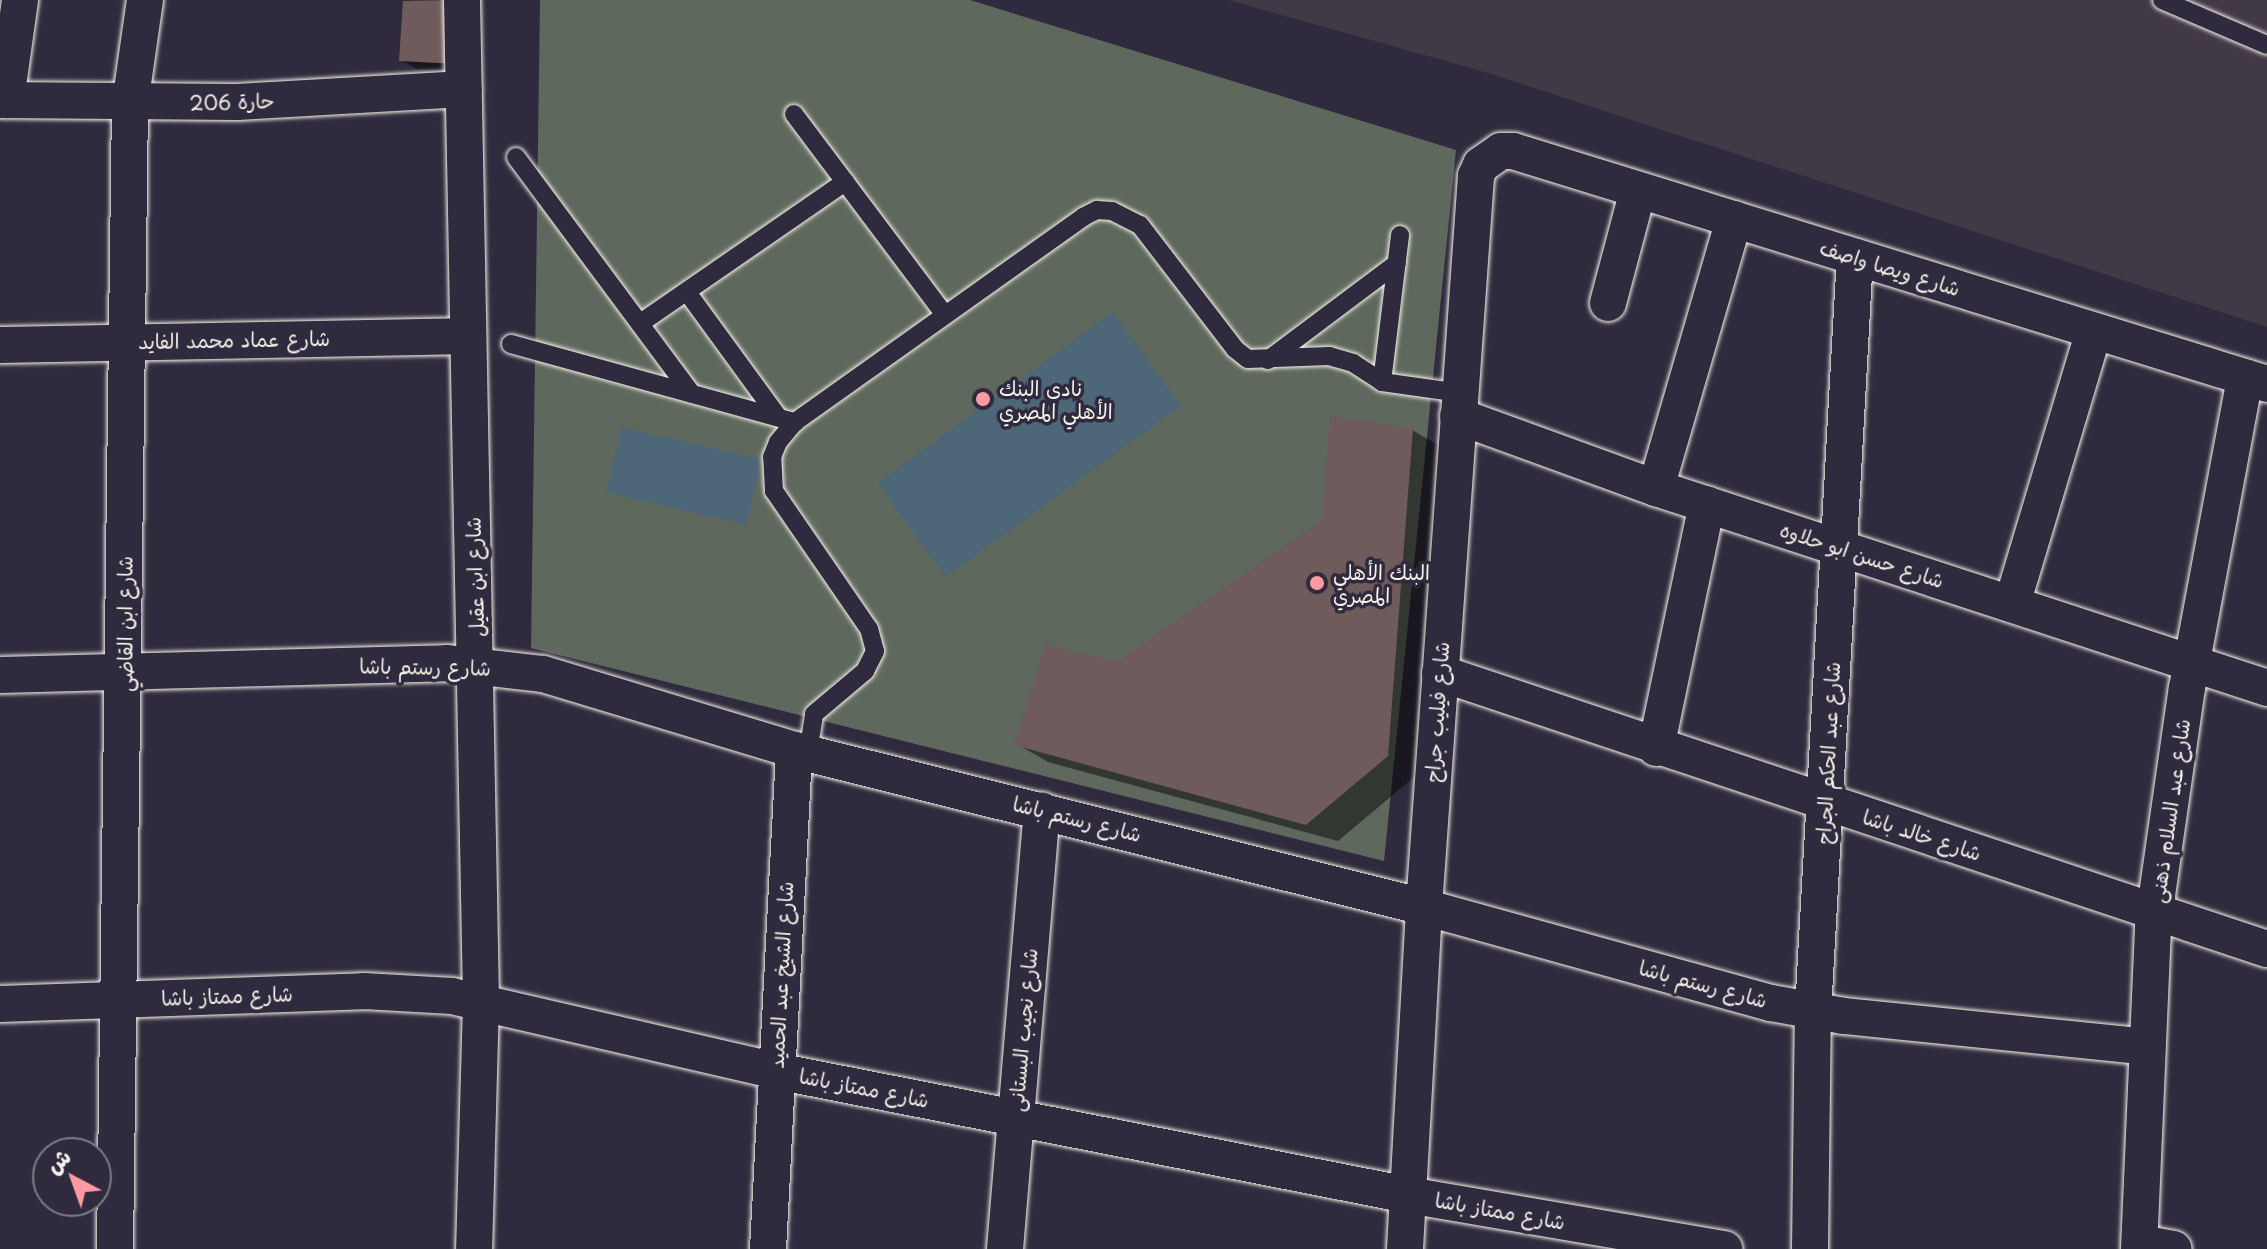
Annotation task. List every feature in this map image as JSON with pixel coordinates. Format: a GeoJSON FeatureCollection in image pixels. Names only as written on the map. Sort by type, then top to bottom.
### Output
{"type":"FeatureCollection","features":[{"type":"Feature","properties":{"kind":"street"},"geometry":{"type":"LineString","coordinates":[[3,100],[20,0]]}},
{"type":"Feature","properties":{"kind":"street","name":"شارع ابن القاضي"},"geometry":{"type":"LineString","coordinates":[[115,1249],[125,671],[130,104],[145,0]]}},
{"type":"Feature","properties":{"kind":"street","name":"شارع ابن عقيل"},"geometry":{"type":"LineString","coordinates":[[462,0],[481,1002],[474,1249]]}},
{"type":"Feature","properties":{"kind":"street","name":"حارة 206"},"geometry":{"type":"LineString","coordinates":[[3,100],[130,104],[237,102],[464,89]]}},
{"type":"Feature","properties":{"kind":"street","name":"شارع ويصا واصف"},"geometry":{"type":"LineString","coordinates":[[1513,151],[2256,381]]}},
{"type":"Feature","properties":{"kind":"street","name":"شارع فيليب جراح"},"geometry":{"type":"LineString","coordinates":[[1405,1249],[1424,907],[1476,176],[1490,157],[1513,151]]}},
{"type":"Feature","properties":{"kind":"street"},"geometry":{"type":"LineString","coordinates":[[1608,303],[1638,190]]}},
{"type":"Feature","properties":{"kind":"street"},"geometry":{"type":"LineString","coordinates":[[1656,488],[1734,219]]}},
{"type":"Feature","properties":{"kind":"street","name":"شارع عبد الحكم الجراح"},"geometry":{"type":"LineString","coordinates":[[1810,1249],[1813,1012],[1855,257]]}},
{"type":"Feature","properties":{"kind":"street"},"geometry":{"type":"LineString","coordinates":[[2012,604],[2094,331]]}},
{"type":"Feature","properties":{"kind":"street","name":"شارع عماد محمد الفايد"},"geometry":{"type":"LineString","coordinates":[[0,345],[468,336]]}},
{"type":"Feature","properties":{"kind":"street","name":"شارع عبد السلام ذهنى"},"geometry":{"type":"LineString","coordinates":[[2151,1247],[2147,1047],[2155,912],[2191,663],[2256,381]]}},
{"type":"Feature","properties":{"kind":"street","name":"شارع حسن ابو حلاوه"},"geometry":{"type":"LineString","coordinates":[[1459,405],[1656,488],[2267,688]]}},
{"type":"Feature","properties":{"kind":"street"},"geometry":{"type":"LineString","coordinates":[[1656,748],[1707,504]]}},
{"type":"Feature","properties":{"kind":"street","name":"شارع رستم باشا"},"geometry":{"type":"LineString","coordinates":[[0,675],[415,663],[477,665],[543,674],[669,715],[801,752],[1424,907],[1813,1012],[2147,1047]]}},
{"type":"Feature","properties":{"kind":"street","name":"شارع خالد باشا"},"geometry":{"type":"LineString","coordinates":[[1440,673],[1656,748],[2267,949]]}},
{"type":"Feature","properties":{"kind":"street","name":"شارع الشيخ عبد الحميد"},"geometry":{"type":"LineString","coordinates":[[768,1249],[776,1071],[801,752]]}},
{"type":"Feature","properties":{"kind":"street","name":"شارع نجيب البستانى"},"geometry":{"type":"LineString","coordinates":[[1005,1249],[1042,811]]}},
{"type":"Feature","properties":{"kind":"street","name":"شارع ممتاز باشا"},"geometry":{"type":"LineString","coordinates":[[0,1004],[393,991],[481,1002],[776,1071],[1659,1244],[1724,1249]]}},
{"type":"Feature","properties":{"kind":"lane"},"geometry":{"type":"LineString","coordinates":[[2162,0],[2267,45]]}},
{"type":"Feature","properties":{"kind":"lane"},"geometry":{"type":"LineString","coordinates":[[794,114],[945,315]]}},
{"type":"Feature","properties":{"kind":"lane"},"geometry":{"type":"LineString","coordinates":[[516,157],[642,322],[692,394]]}},
{"type":"Feature","properties":{"kind":"lane"},"geometry":{"type":"LineString","coordinates":[[642,322],[845,182]]}},
{"type":"Feature","properties":{"kind":"lane"},"geometry":{"type":"LineString","coordinates":[[801,752],[814,714],[865,671],[875,651],[869,629],[774,491],[772,457],[786,419],[945,315],[1083,217],[1097,210],[1112,211],[1140,225],[1235,349],[1248,359],[1329,356],[1353,363],[1382,382],[1459,405]]}},
{"type":"Feature","properties":{"kind":"lane"},"geometry":{"type":"LineString","coordinates":[[1382,382],[1400,235]]}},
{"type":"Feature","properties":{"kind":"lane"},"geometry":{"type":"LineString","coordinates":[[1268,360],[1397,263]]}},
{"type":"Feature","properties":{"kind":"lane"},"geometry":{"type":"LineString","coordinates":[[687,292],[786,419]]}},
{"type":"Feature","properties":{"kind":"lane"},"geometry":{"type":"LineString","coordinates":[[511,344],[786,419]]}},
{"type":"Feature","properties":{"kind":"shaded area"},"geometry":{"type":"Polygon","coordinates":[[[1228,0],[2267,0],[2267,327],[1485,72],[1228,0]]]}},
{"type":"Feature","properties":{"kind":"green space","name":"نادي البنك الأهلي المصري"},"geometry":{"type":"Polygon","coordinates":[[[540,0],[970,0],[1456,150],[1384,861],[531,648],[540,0]]]}},
{"type":"Feature","properties":{"kind":"water"},"geometry":{"type":"Polygon","coordinates":[[[1113,312],[1181,406],[946,577],[878,483],[1113,312]]]}},
{"type":"Feature","properties":{"kind":"water"},"geometry":{"type":"Polygon","coordinates":[[[621,427],[761,459],[746,525],[606,492],[621,427]]]}},
{"type":"Feature","properties":{"kind":"building"},"geometry":{"type":"Polygon","coordinates":[[[453,0],[457,64],[399,61],[403,1],[453,0]]]}},
{"type":"Feature","properties":{"kind":"building","name":"البنك الأهلي المصري"},"geometry":{"type":"Polygon","coordinates":[[[1330,416],[1413,428],[1388,756],[1306,825],[1014,745],[1045,645],[1118,661],[1322,520],[1330,416]]]}},
{"type":"Feature","properties":{"kind":"place","name":"نادي البنك الأهلي المصري"},"geometry":{"type":"Point","coordinates":[983,399]}},
{"type":"Feature","properties":{"kind":"place","name":"البنك الأهلي المصري"},"geometry":{"type":"Point","coordinates":[1317,583]}}]}
